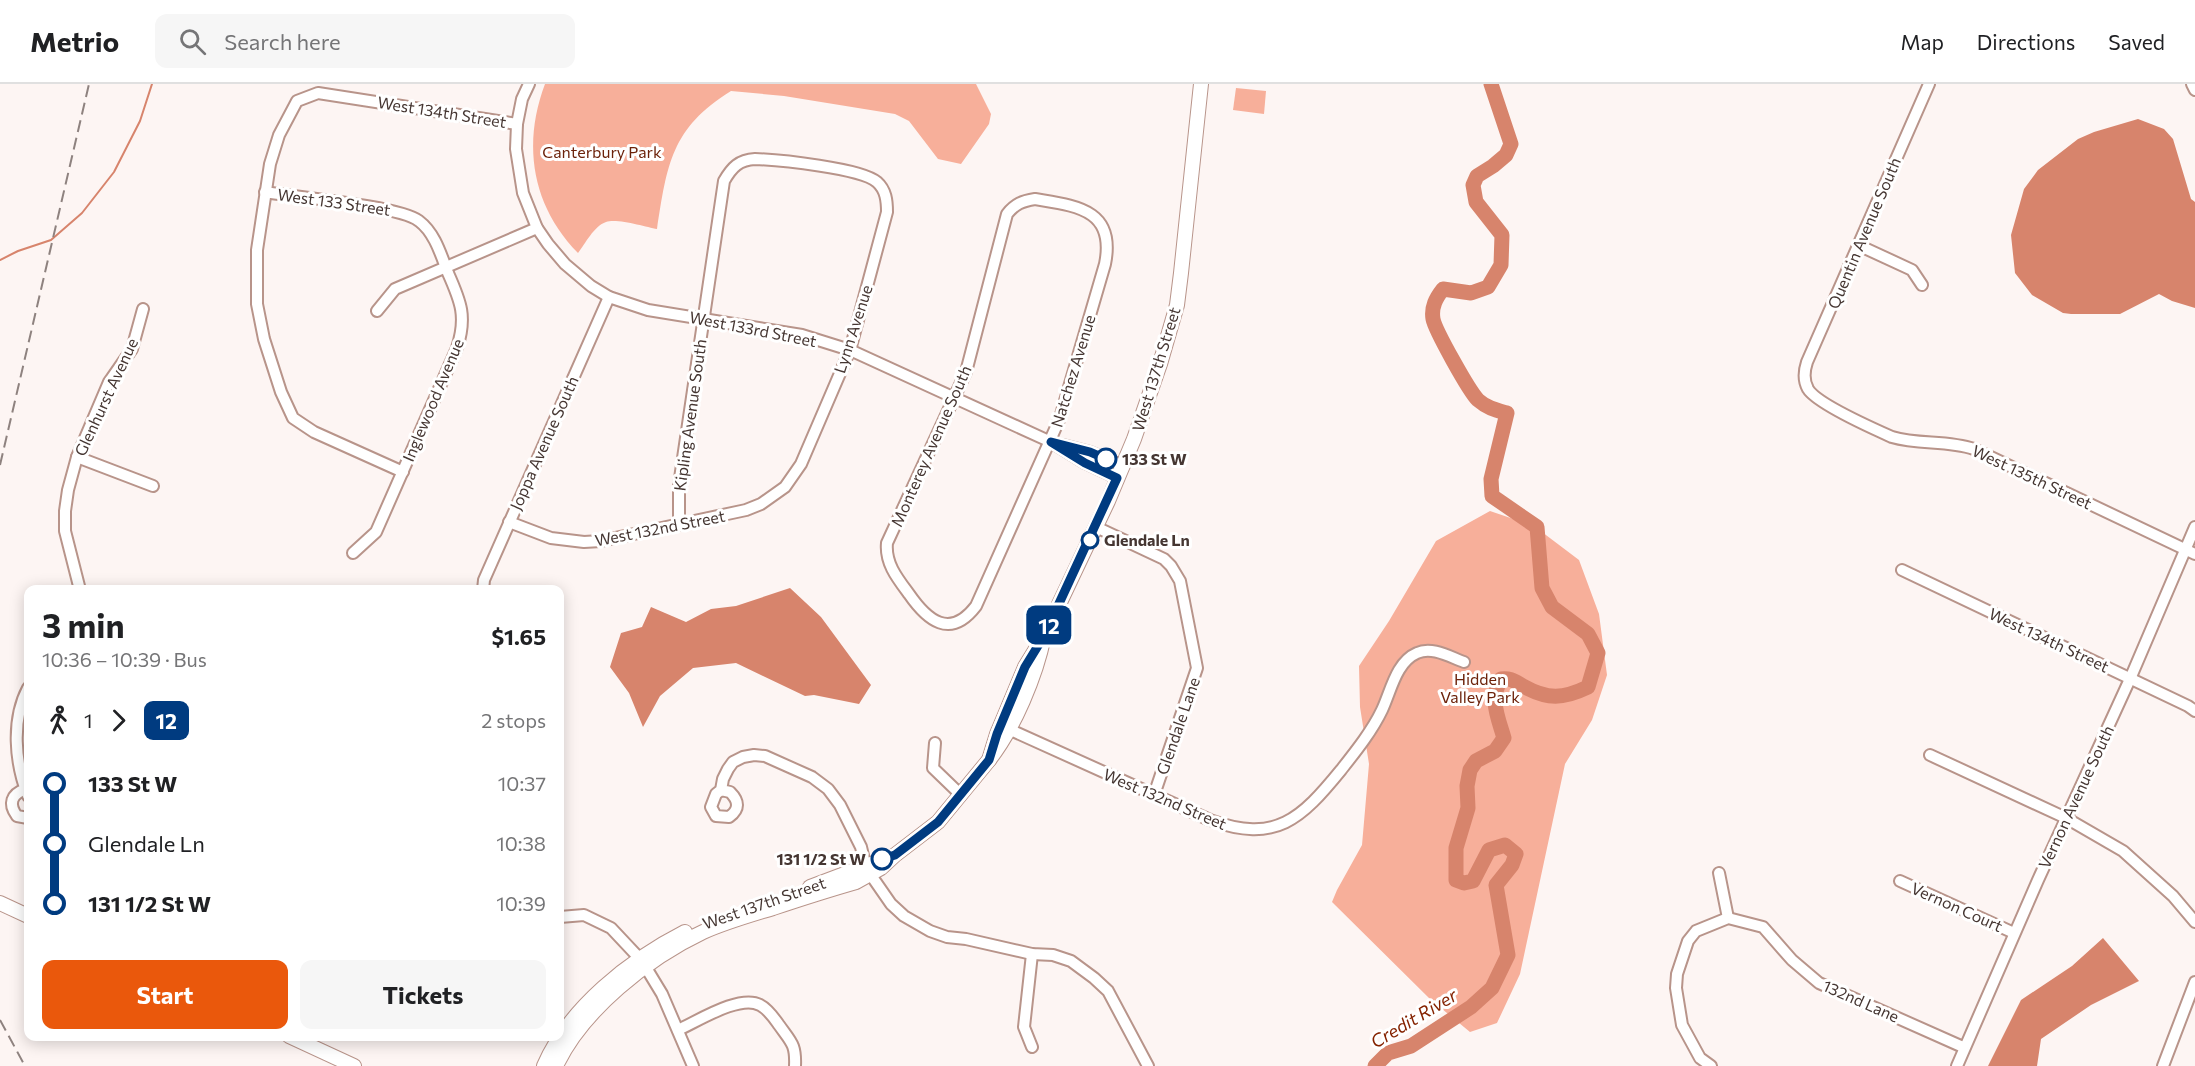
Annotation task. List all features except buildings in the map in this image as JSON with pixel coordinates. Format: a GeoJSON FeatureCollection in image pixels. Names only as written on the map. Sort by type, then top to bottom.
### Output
{"type":"FeatureCollection","features":[{"type":"Feature","properties":{"kind":"main road","name":"West 137th Street"},"geometry":{"type":"LineString","coordinates":[[565,1039],[666,942],[721,915],[868,870],[895,855],[938,822],[989,760],[1005,727],[1025,667],[1044,636],[1120,472],[1161,364],[1177,304],[1201,84]]}},
{"type":"Feature","properties":{"kind":"main road"},"geometry":{"type":"LineString","coordinates":[[0,903],[24,914]]}},
{"type":"Feature","properties":{"kind":"main road"},"geometry":{"type":"LineString","coordinates":[[556,1066],[565,1039]]}},
{"type":"Feature","properties":{"kind":"main road"},"geometry":{"type":"LineString","coordinates":[[301,1041],[354,1066]]}},
{"type":"Feature","properties":{"kind":"main road"},"geometry":{"type":"LineString","coordinates":[[544,1066],[563,1041]]}},
{"type":"Feature","properties":{"kind":"street"},"geometry":{"type":"LineString","coordinates":[[377,311],[395,289],[537,228],[523,193],[516,149],[517,124],[522,99],[529,84]]}},
{"type":"Feature","properties":{"kind":"street","name":"Quentin Avenue South"},"geometry":{"type":"LineString","coordinates":[[1806,383],[1804,369],[1929,84]]}},
{"type":"Feature","properties":{"kind":"street"},"geometry":{"type":"LineString","coordinates":[[2192,84],[2195,90]]}},
{"type":"Feature","properties":{"kind":"street","name":"West 134th Street"},"geometry":{"type":"LineString","coordinates":[[265,192],[279,135],[297,101],[318,93],[517,124]]}},
{"type":"Feature","properties":{"kind":"street","name":"Lynn Avenue"},"geometry":{"type":"LineString","coordinates":[[734,166],[744,160],[773,160],[859,173],[880,184],[885,193],[887,212],[850,350],[801,464],[785,487],[774,496]]}},
{"type":"Feature","properties":{"kind":"street","name":"Kipling Avenue South"},"geometry":{"type":"LineString","coordinates":[[679,525],[679,484],[724,181],[734,166]]}},
{"type":"Feature","properties":{"kind":"street"},"geometry":{"type":"LineString","coordinates":[[265,192],[257,250],[256,304],[274,371],[293,418],[314,432],[402,472]]}},
{"type":"Feature","properties":{"kind":"street","name":"West 133 Street"},"geometry":{"type":"LineString","coordinates":[[265,192],[396,211],[409,215],[418,220],[434,239],[446,267]]}},
{"type":"Feature","properties":{"kind":"street","name":"Monterey Avenue South"},"geometry":{"type":"LineString","coordinates":[[906,590],[888,561],[887,543],[968,363],[1007,214],[1015,205],[1024,200],[1035,199],[1059,203]]}},
{"type":"Feature","properties":{"kind":"street","name":"Natchez Avenue"},"geometry":{"type":"LineString","coordinates":[[906,590],[921,612],[938,622],[947,624],[955,622],[970,613],[976,606],[1051,442],[1065,403],[1108,251],[1107,240],[1098,219],[1079,207],[1059,203]]}},
{"type":"Feature","properties":{"kind":"street","name":"West 133rd Street"},"geometry":{"type":"LineString","coordinates":[[537,228],[565,264],[591,286],[609,297],[648,310],[802,335],[850,350],[1051,442],[1090,452],[1120,472]]}},
{"type":"Feature","properties":{"kind":"street"},"geometry":{"type":"LineString","coordinates":[[1858,245],[1912,270],[1922,285]]}},
{"type":"Feature","properties":{"kind":"street","name":"Inglewood Avenue"},"geometry":{"type":"LineString","coordinates":[[353,553],[375,532],[462,332],[462,309],[446,267]]}},
{"type":"Feature","properties":{"kind":"street","name":"Joppa Avenue South"},"geometry":{"type":"LineString","coordinates":[[484,585],[609,297]]}},
{"type":"Feature","properties":{"kind":"street","name":"Glenhurst Avenue"},"geometry":{"type":"LineString","coordinates":[[79,585],[65,531],[68,489],[77,457],[109,382],[132,349],[143,309]]}},
{"type":"Feature","properties":{"kind":"street","name":"West 135th Street"},"geometry":{"type":"LineString","coordinates":[[1806,383],[1808,389],[1819,400],[1892,437],[1905,441],[1959,444],[1974,449],[2190,551]]}},
{"type":"Feature","properties":{"kind":"street"},"geometry":{"type":"LineString","coordinates":[[77,457],[153,486]]}},
{"type":"Feature","properties":{"kind":"street","name":"West 132nd Street"},"geometry":{"type":"LineString","coordinates":[[509,522],[551,538],[584,542],[601,541],[746,510],[774,496]]}},
{"type":"Feature","properties":{"kind":"street","name":"Glendale Lane"},"geometry":{"type":"LineString","coordinates":[[1096,527],[1164,559],[1172,566],[1180,581],[1197,668],[1154,795]]}},
{"type":"Feature","properties":{"kind":"street","name":"Vernon Avenue South"},"geometry":{"type":"LineString","coordinates":[[1957,1066],[1963,1047],[2066,818],[2190,551],[2195,527]]}},
{"type":"Feature","properties":{"kind":"street","name":"West 134th Street"},"geometry":{"type":"LineString","coordinates":[[1902,570],[2195,711]]}},
{"type":"Feature","properties":{"kind":"street","name":"West 132nd Street"},"geometry":{"type":"LineString","coordinates":[[1005,727],[1231,828],[1254,830],[1288,822],[1318,798],[1359,747],[1378,718],[1402,664],[1410,656],[1420,651],[1432,651],[1464,662]]}},
{"type":"Feature","properties":{"kind":"street"},"geometry":{"type":"LineString","coordinates":[[24,698],[20,708],[17,744],[24,780]]}},
{"type":"Feature","properties":{"kind":"street"},"geometry":{"type":"LineString","coordinates":[[935,743],[933,768],[961,795]]}},
{"type":"Feature","properties":{"kind":"street"},"geometry":{"type":"LineString","coordinates":[[721,790],[723,779],[733,762],[754,754],[765,756],[812,777],[828,789],[840,805],[861,847],[868,870],[891,904],[904,916],[930,931],[947,937],[1032,954],[1053,955],[1071,961],[1108,991],[1148,1066]]}},
{"type":"Feature","properties":{"kind":"street"},"geometry":{"type":"LineString","coordinates":[[1930,755],[2066,818],[2123,851],[2173,896],[2195,921]]}},
{"type":"Feature","properties":{"kind":"street"},"geometry":{"type":"LineString","coordinates":[[24,792],[18,792],[12,798],[11,804],[18,816],[24,817]]}},
{"type":"Feature","properties":{"kind":"street"},"geometry":{"type":"LineString","coordinates":[[1711,1066],[1700,1058],[1682,1025],[1676,988],[1680,960],[1688,940],[1696,931],[1728,918],[1719,873]]}},
{"type":"Feature","properties":{"kind":"street","name":"Vernon Court"},"geometry":{"type":"LineString","coordinates":[[1900,881],[2014,933]]}},
{"type":"Feature","properties":{"kind":"street"},"geometry":{"type":"LineString","coordinates":[[564,917],[584,915],[611,928],[642,963],[662,994],[693,1066]]}},
{"type":"Feature","properties":{"kind":"street","name":"132nd Lane"},"geometry":{"type":"LineString","coordinates":[[1728,918],[1763,927],[1792,960],[1820,983],[1963,1047]]}},
{"type":"Feature","properties":{"kind":"street"},"geometry":{"type":"LineString","coordinates":[[1032,954],[1023,1027],[1032,1047]]}},
{"type":"Feature","properties":{"kind":"street"},"geometry":{"type":"LineString","coordinates":[[2163,1066],[2195,982]]}},
{"type":"Feature","properties":{"kind":"street"},"geometry":{"type":"LineString","coordinates":[[678,1030],[738,1003],[749,1001],[768,1011],[792,1042],[796,1051],[795,1066]]}},
{"type":"Feature","properties":{"kind":"green space","name":"Canterbury Park"},"geometry":{"type":"Polygon","coordinates":[[[545,84],[976,84],[991,114],[989,124],[961,164],[938,159],[909,121],[895,114],[784,96],[731,91],[696,119],[675,150],[664,186],[657,229],[624,222],[606,222],[594,231],[578,253],[562,235],[550,215],[541,195],[536,174],[533,152],[534,130],[545,84]]]}},
{"type":"Feature","properties":{"kind":"green space"},"geometry":{"type":"Polygon","coordinates":[[[1236,88],[1266,91],[1264,114],[1233,110],[1236,88]]]}},
{"type":"Feature","properties":{"kind":"green space","name":"Hidden Valley Park"},"geometry":{"type":"Polygon","coordinates":[[[1490,511],[1534,526],[1579,560],[1599,614],[1607,675],[1592,720],[1565,764],[1520,974],[1497,1023],[1470,1032],[1430,999],[1332,902],[1362,845],[1369,764],[1360,707],[1359,666],[1389,621],[1436,541],[1490,511]]]}},
{"type":"Feature","properties":{"kind":"shaded area"},"geometry":{"type":"Polygon","coordinates":[[[2138,119],[2164,129],[2173,139],[2191,199],[2195,202],[2195,308],[2172,301],[2159,294],[2120,314],[2063,313],[2032,295],[2015,273],[2011,235],[2024,189],[2038,170],[2078,139],[2138,119]]]}},
{"type":"Feature","properties":{"kind":"shaded area"},"geometry":{"type":"Polygon","coordinates":[[[790,588],[821,617],[871,685],[859,704],[814,695],[805,696],[736,663],[693,668],[660,696],[643,727],[629,693],[610,667],[621,633],[642,627],[651,607],[686,622],[711,609],[736,606],[790,588]]]}},
{"type":"Feature","properties":{"kind":"shaded area"},"geometry":{"type":"Polygon","coordinates":[[[2103,938],[2139,981],[2091,1005],[2041,1039],[2037,1066],[1988,1066],[2021,1000],[2072,966],[2103,938]]]}},
{"type":"Feature","properties":{"kind":"waterway"},"geometry":{"type":"LineString","coordinates":[[0,260],[18,251],[51,240],[82,213],[114,172],[140,121],[152,84]]}},
{"type":"Feature","properties":{"kind":"waterway","name":"Credit River"},"geometry":{"type":"LineString","coordinates":[[1375,1066],[1388,1053],[1411,1046],[1471,1007],[1492,988],[1508,955],[1496,885],[1512,865],[1516,854],[1505,845],[1489,850],[1473,881],[1464,883],[1456,880],[1456,848],[1468,808],[1467,786],[1470,770],[1476,761],[1495,751],[1504,738],[1495,701],[1501,679],[1512,680],[1532,691],[1548,696],[1571,694],[1588,687],[1598,653],[1588,634],[1552,607],[1542,588],[1537,527],[1492,496],[1491,479],[1507,413],[1478,400],[1460,373],[1433,319],[1435,303],[1443,289],[1471,293],[1488,287],[1501,265],[1502,235],[1476,202],[1473,185],[1477,176],[1506,155],[1511,144],[1491,84]]}},
{"type":"Feature","properties":{"kind":"railway"},"geometry":{"type":"LineString","coordinates":[[0,465],[89,84]]}},
{"type":"Feature","properties":{"kind":"railway"},"geometry":{"type":"LineString","coordinates":[[0,1020],[25,1066]]}},
{"type":"Feature","properties":{"kind":"bus line","name":"12"},"geometry":{"type":"LineString","coordinates":[[882,859],[895,855],[938,822],[989,760],[997,734],[1025,667],[1044,636],[1117,478],[1085,463],[1051,442],[1090,452],[1106,459]]}},
{"type":"Feature","properties":{"kind":"place","name":"133 St W"},"geometry":{"type":"Point","coordinates":[1106,459]}},
{"type":"Feature","properties":{"kind":"place","name":"Glendale Ln"},"geometry":{"type":"Point","coordinates":[1090,540]}},
{"type":"Feature","properties":{"kind":"place","name":"131 1/2 St W"},"geometry":{"type":"Point","coordinates":[882,859]}}]}
